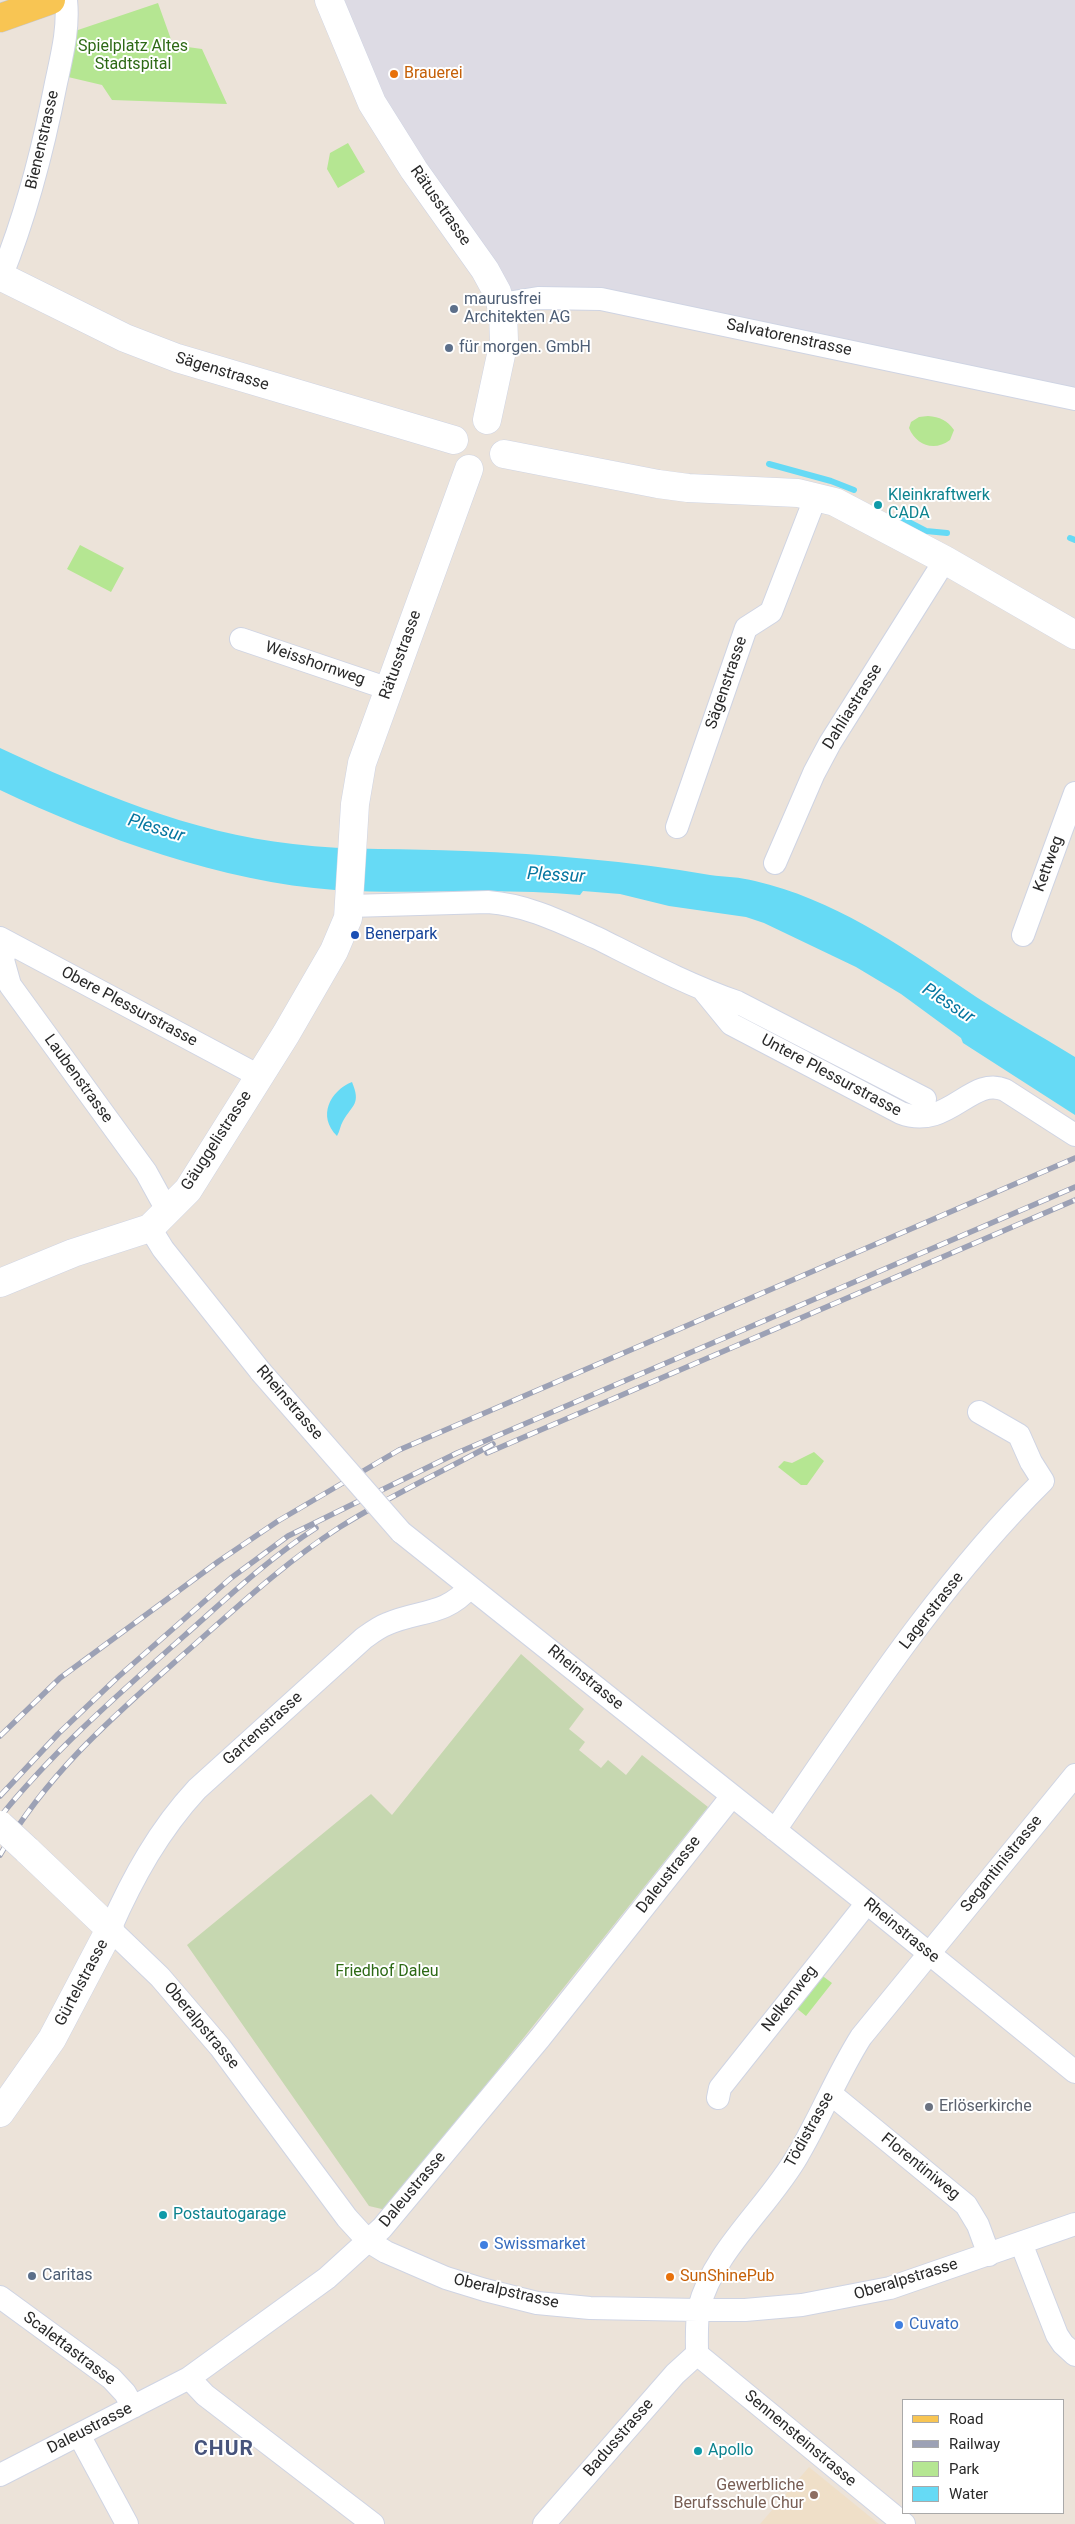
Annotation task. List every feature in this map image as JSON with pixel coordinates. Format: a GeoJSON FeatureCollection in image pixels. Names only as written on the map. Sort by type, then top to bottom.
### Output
{"type":"FeatureCollection","features":[{"type":"Feature","properties":{"kind":"main road"},"geometry":{"type":"LineString","coordinates":[[0,18],[51,0]]}},
{"type":"Feature","properties":{"kind":"street","name":"Bienenstrasse"},"geometry":{"type":"LineString","coordinates":[[1,277],[26,213],[44,148],[68,25],[66,0]]}},
{"type":"Feature","properties":{"kind":"street","name":"Rätusstrasse"},"geometry":{"type":"LineString","coordinates":[[329,0],[372,103],[414,170],[488,274],[501,304],[504,326],[502,354],[487,420]]}},
{"type":"Feature","properties":{"kind":"street","name":"Sägenstrasse"},"geometry":{"type":"LineString","coordinates":[[1,277],[124,338],[177,358],[454,440]]}},
{"type":"Feature","properties":{"kind":"street","name":"Salvatorenstrasse"},"geometry":{"type":"LineString","coordinates":[[501,304],[526,299],[563,298],[614,302],[1075,399]]}},
{"type":"Feature","properties":{"kind":"street"},"geometry":{"type":"LineString","coordinates":[[480,419],[487,420],[493,423],[502,433],[505,447],[504,454],[496,465],[490,469],[483,471],[469,469],[456,457],[454,440],[460,427],[466,423],[480,419]]}},
{"type":"Feature","properties":{"kind":"street"},"geometry":{"type":"LineString","coordinates":[[504,454],[658,484],[696,488],[798,493],[835,502],[945,560],[1075,635]]}},
{"type":"Feature","properties":{"kind":"street","name":"Rätusstrasse"},"geometry":{"type":"LineString","coordinates":[[350,902],[355,804],[362,763],[469,469]]}},
{"type":"Feature","properties":{"kind":"street","name":"Sägenstrasse"},"geometry":{"type":"LineString","coordinates":[[677,827],[746,628],[771,612],[816,496]]}},
{"type":"Feature","properties":{"kind":"street","name":"Dahliastrasse"},"geometry":{"type":"LineString","coordinates":[[775,863],[814,773],[830,743],[945,560]]}},
{"type":"Feature","properties":{"kind":"street","name":"Weisshornweg"},"geometry":{"type":"LineString","coordinates":[[241,638],[389,689]]}},
{"type":"Feature","properties":{"kind":"street","name":"Kettweg"},"geometry":{"type":"LineString","coordinates":[[1023,934],[1075,793]]}},
{"type":"Feature","properties":{"kind":"street","name":"Untere Plessurstrasse"},"geometry":{"type":"LineString","coordinates":[[350,902],[488,902],[518,906],[553,918],[704,990],[737,1002],[925,1099]]}},
{"type":"Feature","properties":{"kind":"street","name":"Gäuggelistrasse"},"geometry":{"type":"LineString","coordinates":[[159,1220],[188,1190],[320,976],[344,930],[350,902]]}},
{"type":"Feature","properties":{"kind":"street","name":"Obere Plessurstrasse"},"geometry":{"type":"LineString","coordinates":[[4,940],[259,1076]]}},
{"type":"Feature","properties":{"kind":"street","name":"Laubenstrasse"},"geometry":{"type":"LineString","coordinates":[[4,940],[3,960],[10,985],[146,1172],[159,1220]]}},
{"type":"Feature","properties":{"kind":"street","name":"Untere Plessurstrasse"},"geometry":{"type":"LineString","coordinates":[[704,990],[731,1024],[910,1117],[930,1116],[946,1111],[980,1089],[993,1086],[1005,1090],[1075,1135]]}},
{"type":"Feature","properties":{"kind":"street"},"geometry":{"type":"LineString","coordinates":[[0,1283],[73,1252],[159,1220]]}},
{"type":"Feature","properties":{"kind":"street","name":"Rheinstrasse"},"geometry":{"type":"LineString","coordinates":[[159,1220],[163,1249],[261,1372],[401,1532],[867,1903],[1075,2072]]}},
{"type":"Feature","properties":{"kind":"street","name":"Lagerstrasse"},"geometry":{"type":"LineString","coordinates":[[775,1830],[874,1686],[942,1597],[1010,1513],[1043,1481],[1031,1462],[1019,1435],[979,1412]]}},
{"type":"Feature","properties":{"kind":"street","name":"Gartenstrasse"},"geometry":{"type":"LineString","coordinates":[[110,1929],[125,1894],[161,1832],[175,1812],[214,1774],[364,1638],[386,1624],[445,1607],[459,1600],[470,1587]]}},
{"type":"Feature","properties":{"kind":"street","name":"Segantinistrasse"},"geometry":{"type":"LineString","coordinates":[[928,1954],[1075,1775]]}},
{"type":"Feature","properties":{"kind":"street","name":"Daleustrasse"},"geometry":{"type":"LineString","coordinates":[[0,2475],[188,2378],[327,2278],[368,2241],[382,2228],[540,2038],[732,1796]]}},
{"type":"Feature","properties":{"kind":"street","name":"Gürtelstrasse"},"geometry":{"type":"LineString","coordinates":[[0,1825],[110,1929],[52,2039],[0,2113]]}},
{"type":"Feature","properties":{"kind":"street","name":"Nelkenweg"},"geometry":{"type":"LineString","coordinates":[[718,2098],[720,2088],[867,1903]]}},
{"type":"Feature","properties":{"kind":"street","name":"Oberalpstrasse"},"geometry":{"type":"LineString","coordinates":[[110,1929],[160,1977],[220,2047],[347,2218],[368,2241],[386,2252],[446,2278],[537,2303],[590,2308],[745,2310],[802,2305],[890,2288],[1075,2224]]}},
{"type":"Feature","properties":{"kind":"street","name":"Tödistrasse"},"geometry":{"type":"LineString","coordinates":[[697,2354],[698,2310],[705,2289],[718,2265],[798,2156],[831,2094],[844,2064],[861,2037],[928,1954]]}},
{"type":"Feature","properties":{"kind":"street","name":"Florentiniweg"},"geometry":{"type":"LineString","coordinates":[[831,2094],[966,2205],[978,2224],[989,2255]]}},
{"type":"Feature","properties":{"kind":"street"},"geometry":{"type":"LineString","coordinates":[[1021,2243],[1057,2335],[1063,2344],[1075,2355]]}},
{"type":"Feature","properties":{"kind":"street","name":"Scalettastrasse"},"geometry":{"type":"LineString","coordinates":[[0,2297],[111,2378],[125,2393],[133,2407]]}},
{"type":"Feature","properties":{"kind":"street","name":"Badusstrasse"},"geometry":{"type":"LineString","coordinates":[[544,2524],[675,2374],[697,2354]]}},
{"type":"Feature","properties":{"kind":"street","name":"Sennensteinstrasse"},"geometry":{"type":"LineString","coordinates":[[697,2354],[904,2524]]}},
{"type":"Feature","properties":{"kind":"street"},"geometry":{"type":"LineString","coordinates":[[188,2378],[212,2401],[373,2524]]}},
{"type":"Feature","properties":{"kind":"street"},"geometry":{"type":"LineString","coordinates":[[79,2434],[127,2524]]}},
{"type":"Feature","properties":{"kind":"shaded area"},"geometry":{"type":"Polygon","coordinates":[[[340,0],[1075,0],[1075,394],[676,311],[510,296],[378,104],[340,0]]]}},
{"type":"Feature","properties":{"kind":"shaded area","name":"Gewerbliche Berufsschule Chur"},"geometry":{"type":"Polygon","coordinates":[[[809,2467],[879,2524],[760,2524],[809,2467]]]}},
{"type":"Feature","properties":{"kind":"green space","name":"Spielplatz Altes Stadtspital"},"geometry":{"type":"Polygon","coordinates":[[[158,3],[173,45],[202,49],[227,104],[112,100],[102,85],[68,77],[75,31],[158,3]]]}},
{"type":"Feature","properties":{"kind":"green space"},"geometry":{"type":"Polygon","coordinates":[[[348,143],[365,172],[338,188],[327,169],[330,153],[348,143]]]}},
{"type":"Feature","properties":{"kind":"green space"},"geometry":{"type":"Polygon","coordinates":[[[919,417],[936,417],[949,424],[954,430],[950,440],[938,446],[932,446],[916,439],[909,428],[911,422],[919,417]]]}},
{"type":"Feature","properties":{"kind":"green space"},"geometry":{"type":"Polygon","coordinates":[[[80,545],[124,568],[111,592],[67,569],[80,545]]]}},
{"type":"Feature","properties":{"kind":"green space"},"geometry":{"type":"Polygon","coordinates":[[[814,1452],[824,1461],[807,1485],[801,1485],[778,1467],[784,1461],[792,1463],[814,1452]]]}},
{"type":"Feature","properties":{"kind":"green space","name":"Friedhof Daleu"},"geometry":{"type":"Polygon","coordinates":[[[521,1654],[584,1709],[569,1729],[585,1742],[579,1750],[601,1768],[608,1760],[626,1775],[642,1755],[708,1807],[386,2210],[369,2206],[187,1945],[371,1794],[392,1815],[521,1654]]]}},
{"type":"Feature","properties":{"kind":"green space"},"geometry":{"type":"Polygon","coordinates":[[[820,1974],[832,1983],[806,2016],[795,2007],[820,1974]]]}},
{"type":"Feature","properties":{"kind":"water","name":"Plessur"},"geometry":{"type":"Polygon","coordinates":[[[0,748],[70,780],[143,808],[217,830],[255,838],[336,848],[443,850],[557,856],[744,879],[784,889],[838,911],[864,925],[914,955],[990,1006],[1075,1057],[1075,1115],[963,1043],[961,1038],[901,994],[856,967],[764,923],[746,917],[669,906],[620,894],[583,891],[580,895],[489,891],[396,892],[335,890],[250,878],[206,868],[121,841],[79,825],[0,790],[0,748]]]}},
{"type":"Feature","properties":{"kind":"water"},"geometry":{"type":"Polygon","coordinates":[[[352,1082],[356,1100],[342,1123],[337,1136],[331,1128],[327,1112],[332,1098],[344,1086],[352,1082]]]}},
{"type":"Feature","properties":{"kind":"waterway"},"geometry":{"type":"LineString","coordinates":[[769,464],[831,481],[854,490]]}},
{"type":"Feature","properties":{"kind":"waterway"},"geometry":{"type":"LineString","coordinates":[[901,518],[926,531],[947,533]]}},
{"type":"Feature","properties":{"kind":"waterway"},"geometry":{"type":"LineString","coordinates":[[1070,538],[1075,540]]}},
{"type":"Feature","properties":{"kind":"railway"},"geometry":{"type":"LineString","coordinates":[[0,1736],[60,1678],[219,1561],[278,1521],[399,1450],[1075,1158]]}},
{"type":"Feature","properties":{"kind":"railway"},"geometry":{"type":"LineString","coordinates":[[0,1796],[58,1734],[118,1677],[231,1578],[288,1536],[457,1453],[1075,1187]]}},
{"type":"Feature","properties":{"kind":"railway"},"geometry":{"type":"LineString","coordinates":[[487,1453],[1075,1200]]}},
{"type":"Feature","properties":{"kind":"railway"},"geometry":{"type":"LineString","coordinates":[[0,1855],[39,1797],[84,1746],[133,1699],[260,1587],[340,1527],[396,1494],[493,1444]]}},
{"type":"Feature","properties":{"kind":"railway"},"geometry":{"type":"LineString","coordinates":[[0,1817],[65,1745],[160,1657],[248,1580],[316,1528]]}},
{"type":"Feature","properties":{"kind":"place","name":"Brauerei"},"geometry":{"type":"Point","coordinates":[394,74]}},
{"type":"Feature","properties":{"kind":"place","name":"maurusfrei Architekten AG"},"geometry":{"type":"Point","coordinates":[454,309]}},
{"type":"Feature","properties":{"kind":"place","name":"für morgen. GmbH"},"geometry":{"type":"Point","coordinates":[449,348]}},
{"type":"Feature","properties":{"kind":"place","name":"Kleinkraftwerk CADA"},"geometry":{"type":"Point","coordinates":[878,505]}},
{"type":"Feature","properties":{"kind":"place","name":"Benerpark"},"geometry":{"type":"Point","coordinates":[355,935]}},
{"type":"Feature","properties":{"kind":"place","name":"Erlöserkirche"},"geometry":{"type":"Point","coordinates":[929,2107]}},
{"type":"Feature","properties":{"kind":"place","name":"Postautogarage"},"geometry":{"type":"Point","coordinates":[163,2215]}},
{"type":"Feature","properties":{"kind":"place","name":"Swissmarket"},"geometry":{"type":"Point","coordinates":[484,2245]}},
{"type":"Feature","properties":{"kind":"place","name":"Caritas"},"geometry":{"type":"Point","coordinates":[32,2276]}},
{"type":"Feature","properties":{"kind":"place","name":"SunShinePub"},"geometry":{"type":"Point","coordinates":[670,2277]}},
{"type":"Feature","properties":{"kind":"place","name":"Cuvato"},"geometry":{"type":"Point","coordinates":[899,2325]}},
{"type":"Feature","properties":{"kind":"place","name":"Apollo"},"geometry":{"type":"Point","coordinates":[698,2451]}},
{"type":"Feature","properties":{"kind":"place","name":"Gewerbliche Berufsschule Chur"},"geometry":{"type":"Point","coordinates":[814,2495]}},
{"type":"Feature","properties":{"kind":"district","name":"CHUR"},"geometry":{"type":"Point","coordinates":[224,2450]}}]}
